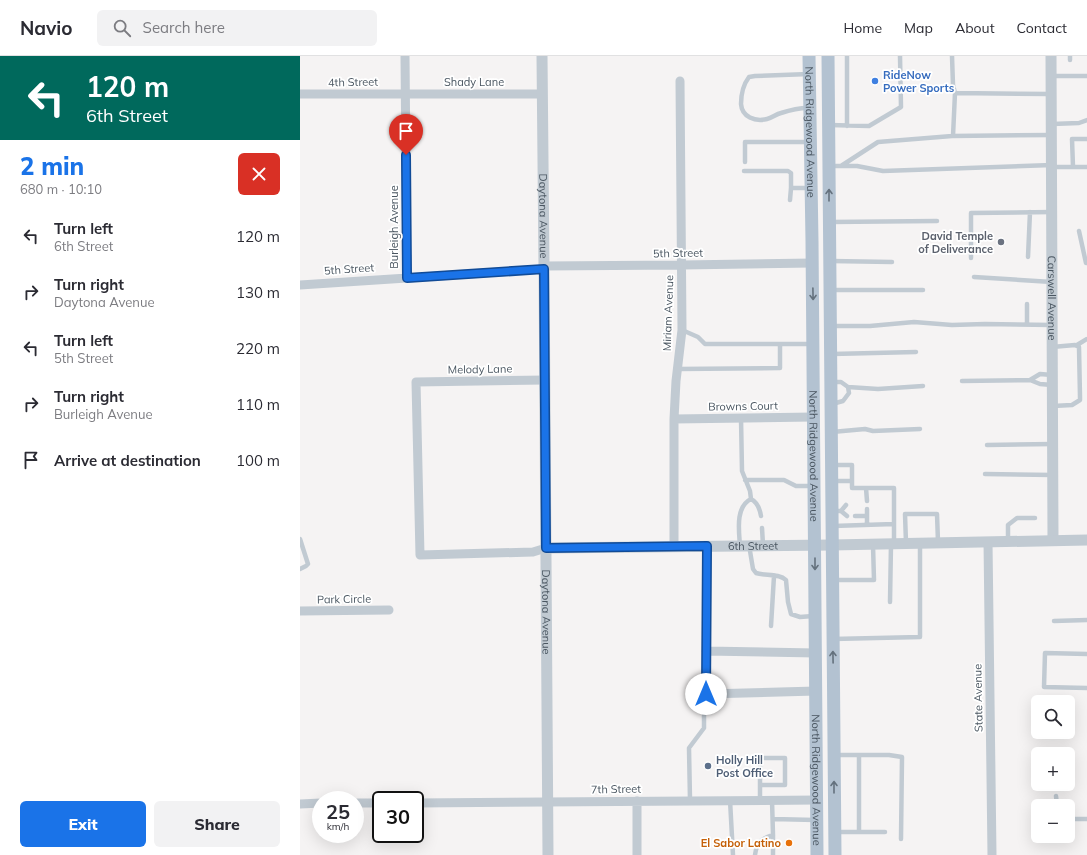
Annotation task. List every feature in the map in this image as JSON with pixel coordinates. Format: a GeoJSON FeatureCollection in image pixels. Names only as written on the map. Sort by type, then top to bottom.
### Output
{"type":"FeatureCollection","features":[{"type":"Feature","properties":{"kind":"main road","name":"North Ridgewood Avenue"},"geometry":{"type":"LineString","coordinates":[[809,56],[814,416],[817,855]]}},
{"type":"Feature","properties":{"kind":"main road","name":"North Ridgewood Avenue"},"geometry":{"type":"LineString","coordinates":[[828,56],[828,124],[834,166],[829,222],[829,261],[831,482],[836,511],[832,526],[835,855]]}},
{"type":"Feature","properties":{"kind":"main road"},"geometry":{"type":"LineString","coordinates":[[812,241],[819,253],[829,261]]}},
{"type":"Feature","properties":{"kind":"main road"},"geometry":{"type":"LineString","coordinates":[[812,263],[821,272],[830,290]]}},
{"type":"Feature","properties":{"kind":"main road"},"geometry":{"type":"LineString","coordinates":[[816,800],[826,809],[834,829]]}},
{"type":"Feature","properties":{"kind":"street","name":"Burleigh Avenue"},"geometry":{"type":"LineString","coordinates":[[405,56],[407,278]]}},
{"type":"Feature","properties":{"kind":"street","name":"Daytona Avenue"},"geometry":{"type":"LineString","coordinates":[[542,56],[548,855]]}},
{"type":"Feature","properties":{"kind":"street","name":"Carswell Avenue"},"geometry":{"type":"LineString","coordinates":[[1052,56],[1053,540]]}},
{"type":"Feature","properties":{"kind":"street","name":"Miriam Avenue"},"geometry":{"type":"LineString","coordinates":[[674,546],[674,419],[682,330],[680,81]]}},
{"type":"Feature","properties":{"kind":"street","name":"Shady Lane"},"geometry":{"type":"LineString","coordinates":[[406,93],[542,94]]}},
{"type":"Feature","properties":{"kind":"street","name":"4th Street"},"geometry":{"type":"LineString","coordinates":[[300,94],[406,93]]}},
{"type":"Feature","properties":{"kind":"street","name":"5th Street"},"geometry":{"type":"LineString","coordinates":[[300,285],[544,267],[812,263]]}},
{"type":"Feature","properties":{"kind":"street","name":"Melody Lane"},"geometry":{"type":"LineString","coordinates":[[420,555],[416,382],[545,380]]}},
{"type":"Feature","properties":{"kind":"street","name":"Browns Court"},"geometry":{"type":"LineString","coordinates":[[674,419],[814,416]]}},
{"type":"Feature","properties":{"kind":"street","name":"6th Street"},"geometry":{"type":"LineString","coordinates":[[420,555],[533,552],[546,548],[832,545],[1087,540]]}},
{"type":"Feature","properties":{"kind":"street","name":"State Avenue"},"geometry":{"type":"LineString","coordinates":[[988,542],[992,855]]}},
{"type":"Feature","properties":{"kind":"street"},"geometry":{"type":"LineString","coordinates":[[707,546],[706,694],[816,691]]}},
{"type":"Feature","properties":{"kind":"street","name":"Park Circle"},"geometry":{"type":"LineString","coordinates":[[300,611],[389,610]]}},
{"type":"Feature","properties":{"kind":"street"},"geometry":{"type":"LineString","coordinates":[[706,651],[816,653]]}},
{"type":"Feature","properties":{"kind":"street","name":"7th Street"},"geometry":{"type":"LineString","coordinates":[[424,803],[816,800]]}},
{"type":"Feature","properties":{"kind":"street"},"geometry":{"type":"LineString","coordinates":[[637,801],[637,855]]}},
{"type":"Feature","properties":{"kind":"street"},"geometry":{"type":"LineString","coordinates":[[300,804],[312,803]]}},
{"type":"Feature","properties":{"kind":"lane"},"geometry":{"type":"LineString","coordinates":[[847,56],[847,126]]}},
{"type":"Feature","properties":{"kind":"lane"},"geometry":{"type":"LineString","coordinates":[[828,124],[869,126],[902,107],[900,56]]}},
{"type":"Feature","properties":{"kind":"lane"},"geometry":{"type":"LineString","coordinates":[[952,56],[953,85],[955,94],[953,136]]}},
{"type":"Feature","properties":{"kind":"lane"},"geometry":{"type":"LineString","coordinates":[[809,74],[748,77],[743,86],[741,102],[745,114],[756,120],[766,119],[799,108],[809,108]]}},
{"type":"Feature","properties":{"kind":"lane"},"geometry":{"type":"LineString","coordinates":[[1052,76],[1087,76]]}},
{"type":"Feature","properties":{"kind":"lane"},"geometry":{"type":"LineString","coordinates":[[955,94],[1052,94]]}},
{"type":"Feature","properties":{"kind":"lane"},"geometry":{"type":"LineString","coordinates":[[1052,124],[1079,123],[1087,120]]}},
{"type":"Feature","properties":{"kind":"lane"},"geometry":{"type":"LineString","coordinates":[[834,166],[878,142],[953,136],[1052,135]]}},
{"type":"Feature","properties":{"kind":"lane"},"geometry":{"type":"LineString","coordinates":[[1072,167],[1072,139],[1087,139]]}},
{"type":"Feature","properties":{"kind":"lane"},"geometry":{"type":"LineString","coordinates":[[745,162],[745,142],[810,142]]}},
{"type":"Feature","properties":{"kind":"lane"},"geometry":{"type":"LineString","coordinates":[[834,166],[857,166],[883,171],[1052,166],[1087,167]]}},
{"type":"Feature","properties":{"kind":"lane"},"geometry":{"type":"LineString","coordinates":[[744,171],[788,171],[791,173],[790,200]]}},
{"type":"Feature","properties":{"kind":"lane"},"geometry":{"type":"LineString","coordinates":[[791,188],[811,188]]}},
{"type":"Feature","properties":{"kind":"lane"},"geometry":{"type":"LineString","coordinates":[[1028,257],[1030,212]]}},
{"type":"Feature","properties":{"kind":"lane"},"geometry":{"type":"LineString","coordinates":[[971,258],[971,213],[1052,212]]}},
{"type":"Feature","properties":{"kind":"lane"},"geometry":{"type":"LineString","coordinates":[[829,222],[937,221]]}},
{"type":"Feature","properties":{"kind":"lane"},"geometry":{"type":"LineString","coordinates":[[1079,231],[1087,263]]}},
{"type":"Feature","properties":{"kind":"lane"},"geometry":{"type":"LineString","coordinates":[[829,261],[892,262]]}},
{"type":"Feature","properties":{"kind":"lane"},"geometry":{"type":"LineString","coordinates":[[974,277],[1052,282]]}},
{"type":"Feature","properties":{"kind":"lane"},"geometry":{"type":"LineString","coordinates":[[830,290],[923,290]]}},
{"type":"Feature","properties":{"kind":"lane"},"geometry":{"type":"LineString","coordinates":[[1027,304],[1027,324]]}},
{"type":"Feature","properties":{"kind":"lane"},"geometry":{"type":"LineString","coordinates":[[830,326],[870,326],[914,322],[952,325],[1052,325]]}},
{"type":"Feature","properties":{"kind":"lane"},"geometry":{"type":"LineString","coordinates":[[682,330],[698,337],[705,344],[813,344]]}},
{"type":"Feature","properties":{"kind":"lane"},"geometry":{"type":"LineString","coordinates":[[1052,348],[1075,345],[1078,346],[1087,339]]}},
{"type":"Feature","properties":{"kind":"lane"},"geometry":{"type":"LineString","coordinates":[[678,368],[780,368],[780,344]]}},
{"type":"Feature","properties":{"kind":"lane"},"geometry":{"type":"LineString","coordinates":[[1052,406],[1072,405],[1080,400],[1078,346]]}},
{"type":"Feature","properties":{"kind":"lane"},"geometry":{"type":"LineString","coordinates":[[830,354],[916,352]]}},
{"type":"Feature","properties":{"kind":"lane"},"geometry":{"type":"LineString","coordinates":[[1030,380],[1040,374],[1052,380]]}},
{"type":"Feature","properties":{"kind":"lane"},"geometry":{"type":"LineString","coordinates":[[962,381],[1030,380],[1040,384],[1052,380]]}},
{"type":"Feature","properties":{"kind":"lane"},"geometry":{"type":"LineString","coordinates":[[830,382],[841,382],[848,387],[878,389],[923,386]]}},
{"type":"Feature","properties":{"kind":"lane"},"geometry":{"type":"LineString","coordinates":[[830,404],[843,401],[849,393],[848,387]]}},
{"type":"Feature","properties":{"kind":"lane"},"geometry":{"type":"LineString","coordinates":[[741,418],[742,471],[750,491],[751,499],[756,503],[761,516]]}},
{"type":"Feature","properties":{"kind":"lane"},"geometry":{"type":"LineString","coordinates":[[831,432],[865,429],[873,431],[920,429]]}},
{"type":"Feature","properties":{"kind":"lane"},"geometry":{"type":"LineString","coordinates":[[987,445],[1053,444]]}},
{"type":"Feature","properties":{"kind":"lane"},"geometry":{"type":"LineString","coordinates":[[831,465],[852,465],[852,488],[894,488],[894,524],[897,544]]}},
{"type":"Feature","properties":{"kind":"lane"},"geometry":{"type":"LineString","coordinates":[[985,474],[1053,475]]}},
{"type":"Feature","properties":{"kind":"lane"},"geometry":{"type":"LineString","coordinates":[[745,480],[784,480],[796,486],[814,486]]}},
{"type":"Feature","properties":{"kind":"lane"},"geometry":{"type":"LineString","coordinates":[[831,482],[852,481]]}},
{"type":"Feature","properties":{"kind":"lane"},"geometry":{"type":"LineString","coordinates":[[866,488],[867,501]]}},
{"type":"Feature","properties":{"kind":"lane"},"geometry":{"type":"LineString","coordinates":[[751,499],[745,502],[741,510],[739,534],[753,569],[756,573],[784,578],[786,580],[788,602],[791,614],[794,616],[815,616]]}},
{"type":"Feature","properties":{"kind":"lane"},"geometry":{"type":"LineString","coordinates":[[836,511],[846,505]]}},
{"type":"Feature","properties":{"kind":"lane"},"geometry":{"type":"LineString","coordinates":[[867,509],[867,525]]}},
{"type":"Feature","properties":{"kind":"lane"},"geometry":{"type":"LineString","coordinates":[[836,511],[846,516]]}},
{"type":"Feature","properties":{"kind":"lane"},"geometry":{"type":"LineString","coordinates":[[890,602],[897,544],[905,514],[938,514],[938,543]]}},
{"type":"Feature","properties":{"kind":"lane"},"geometry":{"type":"LineString","coordinates":[[855,516],[867,516]]}},
{"type":"Feature","properties":{"kind":"lane"},"geometry":{"type":"LineString","coordinates":[[1008,541],[1008,525],[1017,518],[1036,518]]}},
{"type":"Feature","properties":{"kind":"lane"},"geometry":{"type":"LineString","coordinates":[[832,526],[894,524]]}},
{"type":"Feature","properties":{"kind":"lane"},"geometry":{"type":"LineString","coordinates":[[762,528],[763,545]]}},
{"type":"Feature","properties":{"kind":"lane"},"geometry":{"type":"LineString","coordinates":[[300,539],[308,564],[300,569]]}},
{"type":"Feature","properties":{"kind":"lane"},"geometry":{"type":"LineString","coordinates":[[832,639],[920,637],[920,543]]}},
{"type":"Feature","properties":{"kind":"lane"},"geometry":{"type":"LineString","coordinates":[[832,580],[874,580],[873,544]]}},
{"type":"Feature","properties":{"kind":"lane"},"geometry":{"type":"LineString","coordinates":[[772,626],[774,576]]}},
{"type":"Feature","properties":{"kind":"lane"},"geometry":{"type":"LineString","coordinates":[[1054,621],[1087,620]]}},
{"type":"Feature","properties":{"kind":"lane"},"geometry":{"type":"LineString","coordinates":[[1087,654],[1044,653],[1044,688],[1087,688]]}},
{"type":"Feature","properties":{"kind":"lane"},"geometry":{"type":"LineString","coordinates":[[690,800],[689,748],[704,728],[704,715]]}},
{"type":"Feature","properties":{"kind":"lane"},"geometry":{"type":"LineString","coordinates":[[834,755],[890,755],[902,757],[901,840]]}},
{"type":"Feature","properties":{"kind":"lane"},"geometry":{"type":"LineString","coordinates":[[859,755],[859,832]]}},
{"type":"Feature","properties":{"kind":"lane"},"geometry":{"type":"LineString","coordinates":[[760,785],[785,785],[785,758],[760,758],[760,785],[760,800]]}},
{"type":"Feature","properties":{"kind":"lane"},"geometry":{"type":"LineString","coordinates":[[730,800],[733,855]]}},
{"type":"Feature","properties":{"kind":"lane"},"geometry":{"type":"LineString","coordinates":[[772,800],[772,855]]}},
{"type":"Feature","properties":{"kind":"lane"},"geometry":{"type":"LineString","coordinates":[[773,819],[817,820]]}},
{"type":"Feature","properties":{"kind":"lane"},"geometry":{"type":"LineString","coordinates":[[1075,819],[1087,819]]}},
{"type":"Feature","properties":{"kind":"lane"},"geometry":{"type":"LineString","coordinates":[[834,829],[859,832],[885,832]]}},
{"type":"Feature","properties":{"kind":"lane"},"geometry":{"type":"LineString","coordinates":[[755,855],[757,846],[763,838],[773,835]]}},
{"type":"Feature","properties":{"kind":"place","name":"RideNow Power Sports"},"geometry":{"type":"Point","coordinates":[875,81]}},
{"type":"Feature","properties":{"kind":"place","name":"David Temple of Deliverance"},"geometry":{"type":"Point","coordinates":[1001,242]}},
{"type":"Feature","properties":{"kind":"place","name":"Holly Hill Post Office"},"geometry":{"type":"Point","coordinates":[708,766]}},
{"type":"Feature","properties":{"kind":"place","name":"El Sabor Latino"},"geometry":{"type":"Point","coordinates":[789,843]}},
{"type":"Feature","properties":{"kind":"route"},"geometry":{"type":"LineString","coordinates":[[406,155],[407,278],[544,269],[546,548],[707,546],[706,694]]}}]}
